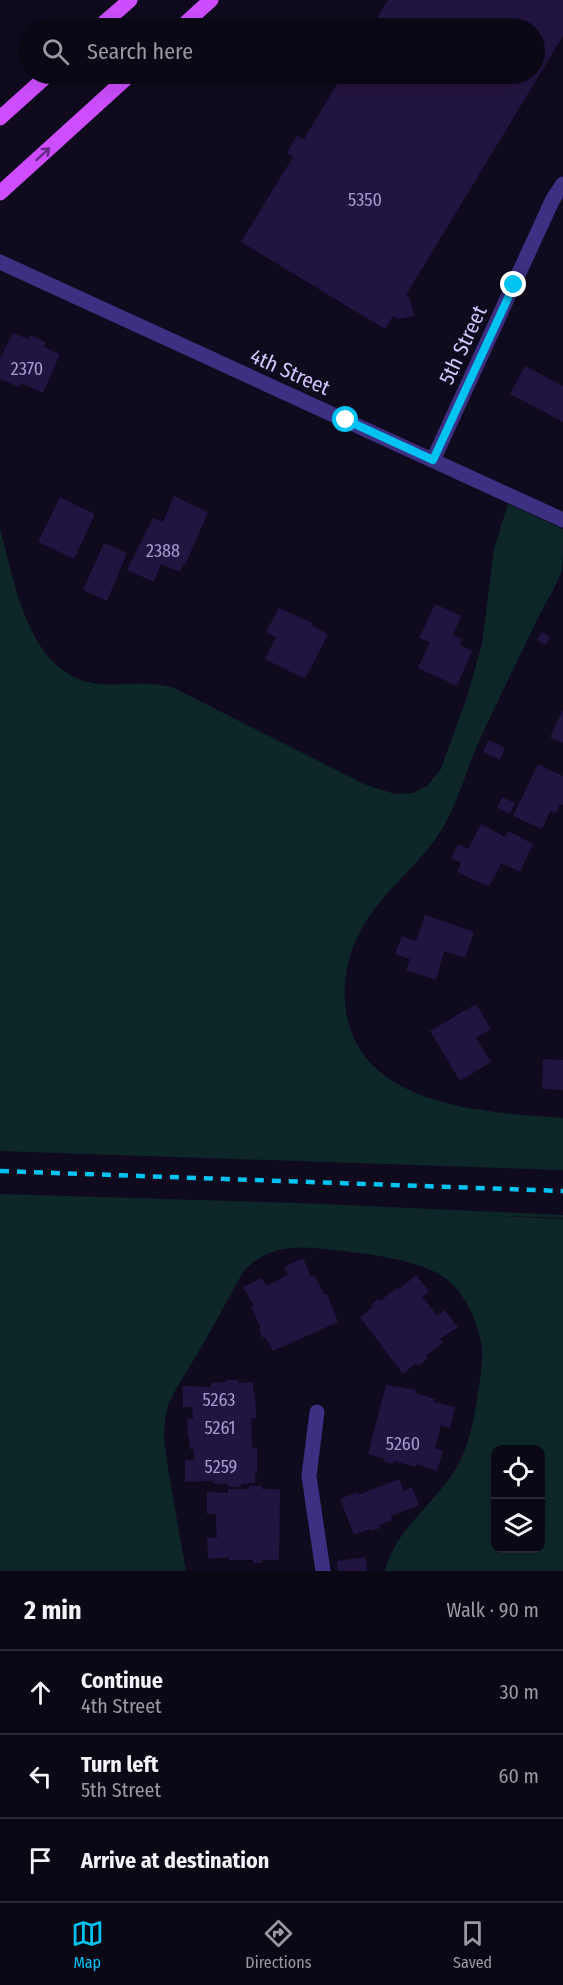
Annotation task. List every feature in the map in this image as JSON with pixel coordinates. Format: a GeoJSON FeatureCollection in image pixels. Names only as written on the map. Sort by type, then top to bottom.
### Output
{"type":"FeatureCollection","features":[{"type":"Feature","properties":{"kind":"main road"},"geometry":{"type":"LineString","coordinates":[[109,18],[130,0]]}},
{"type":"Feature","properties":{"kind":"main road"},"geometry":{"type":"LineString","coordinates":[[191,18],[211,0]]}},
{"type":"Feature","properties":{"kind":"main road"},"geometry":{"type":"LineString","coordinates":[[0,118],[38,84]]}},
{"type":"Feature","properties":{"kind":"main road"},"geometry":{"type":"LineString","coordinates":[[0,193],[120,84]]}},
{"type":"Feature","properties":{"kind":"street","name":"5th Street"},"geometry":{"type":"LineString","coordinates":[[433,460],[563,184]]}},
{"type":"Feature","properties":{"kind":"street","name":"4th Street"},"geometry":{"type":"LineString","coordinates":[[0,262],[563,520]]}},
{"type":"Feature","properties":{"kind":"street"},"geometry":{"type":"LineString","coordinates":[[317,1412],[309,1476],[323,1571]]}},
{"type":"Feature","properties":{"kind":"green space"},"geometry":{"type":"Polygon","coordinates":[[[508,504],[563,529],[562,570],[487,724],[442,829],[422,856],[378,904],[360,932],[349,960],[345,980],[345,1001],[356,1043],[375,1068],[401,1086],[431,1099],[464,1107],[563,1118],[563,1170],[0,1151],[0,529],[12,576],[29,624],[41,646],[56,664],[75,677],[99,684],[148,684],[176,689],[366,785],[395,794],[413,793],[427,786],[441,769],[466,700],[482,644],[494,549],[508,504]]]}},
{"type":"Feature","properties":{"kind":"green space"},"geometry":{"type":"Polygon","coordinates":[[[0,1194],[299,1203],[563,1215],[563,1218],[476,1215],[563,1219],[563,1571],[385,1571],[398,1542],[448,1480],[465,1449],[473,1422],[480,1376],[482,1348],[477,1325],[460,1293],[452,1284],[433,1271],[389,1258],[303,1247],[278,1250],[266,1255],[243,1272],[168,1405],[164,1438],[186,1571],[0,1571],[0,1194]]]}},
{"type":"Feature","properties":{"kind":"building"},"geometry":{"type":"Polygon","coordinates":[[[388,0],[563,0],[563,36],[545,66],[545,18],[377,18],[388,0]]]}},
{"type":"Feature","properties":{"kind":"building"},"geometry":{"type":"Polygon","coordinates":[[[337,84],[534,84],[406,295],[410,298],[414,316],[398,319],[393,316],[385,329],[241,242],[293,157],[287,153],[297,135],[304,139],[337,84]]]}},
{"type":"Feature","properties":{"kind":"building"},"geometry":{"type":"Polygon","coordinates":[[[13,333],[28,339],[30,335],[46,342],[44,347],[60,354],[43,393],[21,383],[19,387],[0,379],[0,359],[13,333]]]}},
{"type":"Feature","properties":{"kind":"building"},"geometry":{"type":"Polygon","coordinates":[[[525,366],[563,386],[563,422],[510,394],[525,366]]]}},
{"type":"Feature","properties":{"kind":"building"},"geometry":{"type":"Polygon","coordinates":[[[174,496],[208,512],[180,572],[161,564],[154,582],[127,570],[153,518],[163,522],[174,496]]]}},
{"type":"Feature","properties":{"kind":"building"},"geometry":{"type":"Polygon","coordinates":[[[60,497],[95,514],[74,559],[38,542],[60,497]]]}},
{"type":"Feature","properties":{"kind":"building"},"geometry":{"type":"Polygon","coordinates":[[[104,543],[127,553],[107,601],[83,590],[104,543]]]}},
{"type":"Feature","properties":{"kind":"building"},"geometry":{"type":"Polygon","coordinates":[[[435,604],[461,616],[453,635],[462,639],[460,645],[472,651],[457,686],[418,668],[430,642],[419,638],[435,604]]]}},
{"type":"Feature","properties":{"kind":"building"},"geometry":{"type":"Polygon","coordinates":[[[279,608],[312,623],[311,625],[328,634],[305,679],[265,659],[276,637],[266,632],[279,608]]]}},
{"type":"Feature","properties":{"kind":"building"},"geometry":{"type":"Polygon","coordinates":[[[542,632],[550,637],[546,645],[537,640],[542,632]]]}},
{"type":"Feature","properties":{"kind":"building"},"geometry":{"type":"Polygon","coordinates":[[[563,710],[563,743],[550,737],[563,710]]]}},
{"type":"Feature","properties":{"kind":"building"},"geometry":{"type":"Polygon","coordinates":[[[489,740],[505,748],[500,760],[483,752],[489,740]]]}},
{"type":"Feature","properties":{"kind":"building"},"geometry":{"type":"Polygon","coordinates":[[[538,764],[563,776],[563,805],[560,804],[556,813],[551,810],[542,829],[513,816],[538,764]]]}},
{"type":"Feature","properties":{"kind":"building"},"geometry":{"type":"Polygon","coordinates":[[[502,797],[515,803],[510,814],[497,808],[502,797]]]}},
{"type":"Feature","properties":{"kind":"building"},"geometry":{"type":"Polygon","coordinates":[[[481,824],[505,837],[508,831],[533,844],[520,872],[501,863],[489,887],[457,872],[461,863],[451,858],[458,844],[468,849],[481,824]]]}},
{"type":"Feature","properties":{"kind":"building"},"geometry":{"type":"Polygon","coordinates":[[[425,915],[474,932],[465,958],[444,951],[436,980],[406,970],[410,959],[395,954],[402,936],[416,941],[425,915]]]}},
{"type":"Feature","properties":{"kind":"building"},"geometry":{"type":"Polygon","coordinates":[[[476,1004],[491,1029],[476,1038],[491,1062],[460,1081],[430,1031],[476,1004]]]}},
{"type":"Feature","properties":{"kind":"building"},"geometry":{"type":"Polygon","coordinates":[[[543,1059],[563,1060],[563,1090],[542,1089],[543,1059]]]}},
{"type":"Feature","properties":{"kind":"building"},"geometry":{"type":"Polygon","coordinates":[[[303,1258],[311,1277],[315,1276],[324,1295],[327,1294],[338,1322],[273,1351],[259,1330],[261,1328],[251,1307],[254,1306],[243,1287],[262,1278],[266,1286],[288,1275],[284,1267],[303,1258]]]}},
{"type":"Feature","properties":{"kind":"building"},"geometry":{"type":"Polygon","coordinates":[[[416,1275],[429,1291],[422,1297],[437,1316],[444,1310],[458,1327],[440,1339],[443,1342],[426,1356],[428,1358],[418,1366],[416,1363],[403,1374],[360,1317],[373,1307],[371,1305],[378,1299],[380,1301],[398,1287],[400,1289],[416,1275]]]}},
{"type":"Feature","properties":{"kind":"building"},"geometry":{"type":"Polygon","coordinates":[[[226,1380],[238,1380],[238,1383],[253,1382],[256,1418],[251,1418],[252,1448],[257,1448],[255,1483],[241,1484],[241,1487],[228,1487],[228,1484],[214,1484],[213,1481],[185,1482],[185,1460],[194,1460],[194,1449],[190,1449],[187,1419],[193,1419],[192,1407],[183,1407],[183,1386],[211,1387],[211,1383],[226,1382],[226,1380]]]}},
{"type":"Feature","properties":{"kind":"building"},"geometry":{"type":"Polygon","coordinates":[[[386,1385],[416,1390],[415,1393],[435,1399],[434,1402],[455,1407],[450,1428],[441,1425],[435,1448],[443,1451],[437,1471],[417,1464],[416,1467],[394,1461],[393,1464],[368,1454],[386,1385]]]}},
{"type":"Feature","properties":{"kind":"building"},"geometry":{"type":"Polygon","coordinates":[[[399,1479],[404,1491],[412,1487],[419,1505],[391,1516],[392,1520],[379,1525],[380,1528],[354,1535],[340,1499],[357,1492],[358,1495],[399,1479]]]}},
{"type":"Feature","properties":{"kind":"building"},"geometry":{"type":"Polygon","coordinates":[[[249,1486],[280,1489],[279,1560],[262,1560],[262,1563],[253,1563],[253,1560],[229,1560],[229,1557],[208,1559],[207,1538],[217,1538],[216,1514],[207,1514],[207,1492],[228,1493],[228,1489],[249,1489],[249,1486]]]}},
{"type":"Feature","properties":{"kind":"building"},"geometry":{"type":"Polygon","coordinates":[[[365,1557],[367,1571],[338,1571],[337,1561],[365,1557]]]}},
{"type":"Feature","properties":{"kind":"railway"},"geometry":{"type":"LineString","coordinates":[[0,1171],[563,1191]]}},
{"type":"Feature","properties":{"kind":"route"},"geometry":{"type":"LineString","coordinates":[[346,420],[433,460],[514,285]]}}]}
